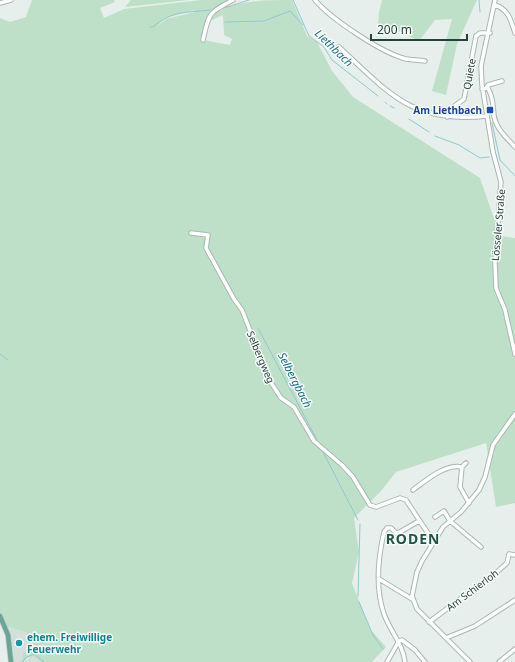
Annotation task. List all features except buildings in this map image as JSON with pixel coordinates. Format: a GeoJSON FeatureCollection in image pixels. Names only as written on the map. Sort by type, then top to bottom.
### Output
{"type":"FeatureCollection","features":[{"type":"Feature","properties":{"kind":"main road"},"geometry":{"type":"LineString","coordinates":[[0,616],[6,630],[11,662]]}},
{"type":"Feature","properties":{"kind":"street"},"geometry":{"type":"LineString","coordinates":[[0,3],[11,0]]}},
{"type":"Feature","properties":{"kind":"street"},"geometry":{"type":"LineString","coordinates":[[203,40],[207,21],[212,11],[233,0]]}},
{"type":"Feature","properties":{"kind":"street"},"geometry":{"type":"LineString","coordinates":[[315,0],[335,19],[376,46],[407,59],[425,61]]}},
{"type":"Feature","properties":{"kind":"street","name":"Lösseler Straße"},"geometry":{"type":"LineString","coordinates":[[495,0],[490,33],[481,66],[492,152],[501,182],[495,263],[496,288],[505,310],[515,354]]}},
{"type":"Feature","properties":{"kind":"street"},"geometry":{"type":"LineString","coordinates":[[495,5],[506,12],[510,17],[515,33]]}},
{"type":"Feature","properties":{"kind":"street","name":"Quiete"},"geometry":{"type":"LineString","coordinates":[[447,118],[452,108],[464,99],[476,36],[480,33],[490,33]]}},
{"type":"Feature","properties":{"kind":"street"},"geometry":{"type":"LineString","coordinates":[[339,47],[394,96],[404,103],[424,112],[447,118],[487,116]]}},
{"type":"Feature","properties":{"kind":"street"},"geometry":{"type":"LineString","coordinates":[[502,81],[488,85],[484,89],[490,92],[495,105],[494,116],[498,127],[515,147]]}},
{"type":"Feature","properties":{"kind":"street","name":"Selbergweg"},"geometry":{"type":"LineString","coordinates":[[191,232],[208,235],[206,248],[234,299],[242,310],[270,381],[281,398],[294,407],[314,441],[342,464],[353,477],[370,505],[376,507],[400,498],[406,500],[429,535],[435,540]]}},
{"type":"Feature","properties":{"kind":"street"},"geometry":{"type":"LineString","coordinates":[[412,599],[417,572],[443,527],[469,504],[484,481],[493,445],[515,414]]}},
{"type":"Feature","properties":{"kind":"street"},"geometry":{"type":"LineString","coordinates":[[466,463],[462,467],[460,487],[469,504]]}},
{"type":"Feature","properties":{"kind":"street"},"geometry":{"type":"LineString","coordinates":[[413,490],[447,469],[457,466],[462,467]]}},
{"type":"Feature","properties":{"kind":"street"},"geometry":{"type":"LineString","coordinates":[[435,517],[444,511],[450,521],[481,547]]}},
{"type":"Feature","properties":{"kind":"street"},"geometry":{"type":"LineString","coordinates":[[406,662],[399,641],[384,614],[379,589],[378,569],[386,528],[391,528],[396,533],[419,521]]}},
{"type":"Feature","properties":{"kind":"street","name":"Am Schierloh"},"geometry":{"type":"LineString","coordinates":[[429,622],[497,572],[507,563],[509,554],[515,555]]}},
{"type":"Feature","properties":{"kind":"street"},"geometry":{"type":"LineString","coordinates":[[379,579],[412,599],[417,609],[470,662]]}},
{"type":"Feature","properties":{"kind":"street"},"geometry":{"type":"LineString","coordinates":[[446,638],[476,626],[515,600]]}},
{"type":"Feature","properties":{"kind":"street"},"geometry":{"type":"LineString","coordinates":[[399,641],[404,640],[425,662]]}},
{"type":"Feature","properties":{"kind":"street"},"geometry":{"type":"LineString","coordinates":[[387,662],[399,641]]}},
{"type":"Feature","properties":{"kind":"street"},"geometry":{"type":"LineString","coordinates":[[499,662],[515,649]]}},
{"type":"Feature","properties":{"kind":"shaded area"},"geometry":{"type":"Polygon","coordinates":[[[6,626],[27,633],[31,652],[27,654],[23,653],[21,662],[11,662],[6,626]]]}},
{"type":"Feature","properties":{"kind":"shaded area"},"geometry":{"type":"Polygon","coordinates":[[[31,656],[34,656],[40,662],[24,662],[31,656]]]}},
{"type":"Feature","properties":{"kind":"green space"},"geometry":{"type":"Polygon","coordinates":[[[32,0],[114,0],[115,2],[100,8],[104,18],[124,9],[201,0],[232,0],[217,8],[210,15],[206,24],[203,40],[230,45],[232,39],[224,35],[223,15],[208,22],[214,15],[233,5],[257,1],[292,0],[307,36],[317,42],[332,71],[353,97],[480,178],[500,236],[515,238],[515,503],[496,507],[486,443],[396,472],[381,491],[354,518],[359,552],[352,583],[370,629],[386,647],[372,662],[40,662],[34,656],[28,657],[24,662],[21,662],[23,653],[26,652],[27,654],[31,652],[27,633],[6,626],[0,615],[0,18],[10,22],[26,17],[32,0]],[[195,10],[165,18],[156,27],[166,19],[195,12],[195,10]]]}},
{"type":"Feature","properties":{"kind":"green space"},"geometry":{"type":"Polygon","coordinates":[[[131,0],[189,0],[125,7],[131,0]]]}},
{"type":"Feature","properties":{"kind":"green space"},"geometry":{"type":"Polygon","coordinates":[[[382,0],[477,0],[457,44],[446,95],[432,91],[452,19],[435,20],[419,41],[398,31],[378,26],[382,0]]]}},
{"type":"Feature","properties":{"kind":"waterway"},"geometry":{"type":"LineString","coordinates":[[221,9],[249,0]]}},
{"type":"Feature","properties":{"kind":"waterway","name":"Liethbach"},"geometry":{"type":"LineString","coordinates":[[293,0],[309,36],[324,47],[332,60],[378,96]]}},
{"type":"Feature","properties":{"kind":"waterway"},"geometry":{"type":"LineString","coordinates":[[479,0],[480,12]]}},
{"type":"Feature","properties":{"kind":"waterway"},"geometry":{"type":"LineString","coordinates":[[150,27],[153,27],[167,18],[180,13],[210,10]]}},
{"type":"Feature","properties":{"kind":"waterway"},"geometry":{"type":"LineString","coordinates":[[225,22],[264,21],[290,11],[303,25]]}},
{"type":"Feature","properties":{"kind":"waterway","name":"Liethbach"},"geometry":{"type":"LineString","coordinates":[[390,106],[394,108]]}},
{"type":"Feature","properties":{"kind":"waterway","name":"Liethbach"},"geometry":{"type":"LineString","coordinates":[[409,119],[429,132]]}},
{"type":"Feature","properties":{"kind":"waterway"},"geometry":{"type":"LineString","coordinates":[[492,123],[500,160],[515,176]]}},
{"type":"Feature","properties":{"kind":"waterway","name":"Liethbach"},"geometry":{"type":"LineString","coordinates":[[435,136],[459,145],[480,158],[489,157]]}},
{"type":"Feature","properties":{"kind":"waterway","name":"Selbergbach"},"geometry":{"type":"LineString","coordinates":[[258,328],[317,440]]}},
{"type":"Feature","properties":{"kind":"waterway"},"geometry":{"type":"LineString","coordinates":[[0,354],[8,360]]}},
{"type":"Feature","properties":{"kind":"waterway","name":"Selbergbach"},"geometry":{"type":"LineString","coordinates":[[322,450],[358,520]]}},
{"type":"Feature","properties":{"kind":"waterway","name":"Selbergbach"},"geometry":{"type":"LineString","coordinates":[[358,596],[360,524]]}},
{"type":"Feature","properties":{"kind":"waterway","name":"Selbergbach"},"geometry":{"type":"LineString","coordinates":[[359,602],[373,635],[383,649]]}},
{"type":"Feature","properties":{"kind":"waterway"},"geometry":{"type":"LineString","coordinates":[[23,662],[25,658],[34,654],[44,662]]}},
{"type":"Feature","properties":{"kind":"place","name":"Am Liethbach"},"geometry":{"type":"Point","coordinates":[490,110]}},
{"type":"Feature","properties":{"kind":"place","name":"ehem. Freiwillige Feuerwehr"},"geometry":{"type":"Point","coordinates":[19,643]}},
{"type":"Feature","properties":{"kind":"district","name":"RODEN"},"geometry":{"type":"Point","coordinates":[413,539]}}]}
